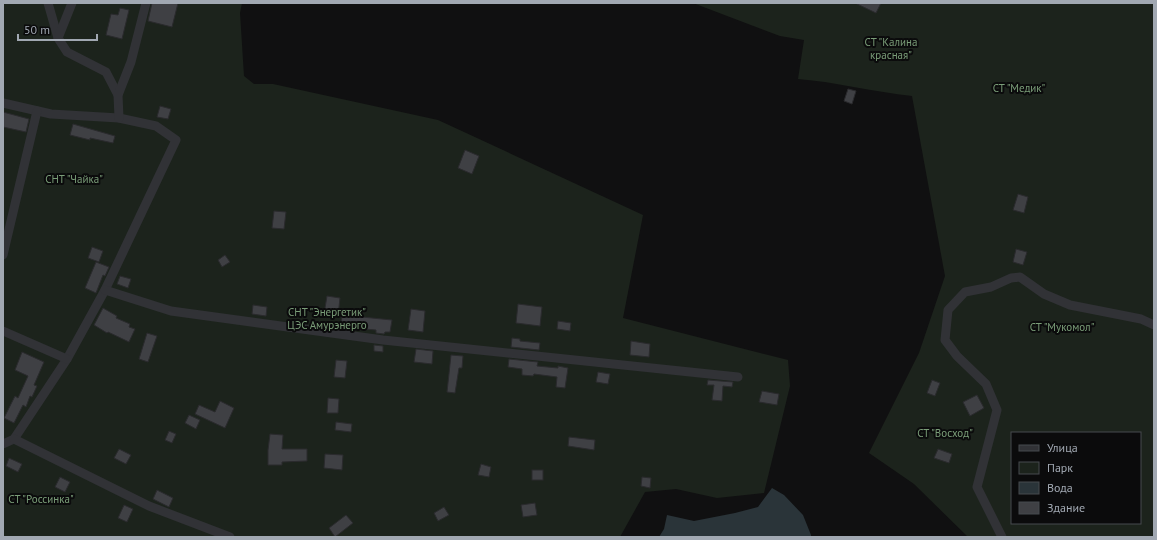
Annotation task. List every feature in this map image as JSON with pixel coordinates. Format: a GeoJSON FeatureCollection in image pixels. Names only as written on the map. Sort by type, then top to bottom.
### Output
{"type":"FeatureCollection","features":[{"type":"Feature","properties":{"kind":"street"},"geometry":{"type":"LineString","coordinates":[[48,3],[58,38],[67,52],[106,72],[118,95]]}},
{"type":"Feature","properties":{"kind":"street"},"geometry":{"type":"LineString","coordinates":[[58,38],[72,3]]}},
{"type":"Feature","properties":{"kind":"street"},"geometry":{"type":"LineString","coordinates":[[119,118],[118,95],[131,62],[146,3]]}},
{"type":"Feature","properties":{"kind":"street"},"geometry":{"type":"LineString","coordinates":[[3,103],[51,114],[119,118],[156,126],[176,140],[105,290],[67,359],[14,439],[3,444]]}},
{"type":"Feature","properties":{"kind":"street"},"geometry":{"type":"LineString","coordinates":[[3,256],[37,111]]}},
{"type":"Feature","properties":{"kind":"street"},"geometry":{"type":"LineString","coordinates":[[1002,537],[978,487],[997,410],[986,384],[957,356],[945,340],[948,310],[965,292],[991,287],[1011,278],[1020,277],[1044,294],[1070,305],[1141,319],[1154,325]]}},
{"type":"Feature","properties":{"kind":"street"},"geometry":{"type":"LineString","coordinates":[[105,290],[171,311],[304,330],[383,340],[738,377]]}},
{"type":"Feature","properties":{"kind":"street"},"geometry":{"type":"LineString","coordinates":[[3,331],[67,359]]}},
{"type":"Feature","properties":{"kind":"street"},"geometry":{"type":"LineString","coordinates":[[14,439],[149,506],[230,537]]}},
{"type":"Feature","properties":{"kind":"green space","name":"СНТ \"Энергетик\" ЦЭС Амурэнерго"},"geometry":{"type":"Polygon","coordinates":[[[3,3],[242,3],[240,13],[244,76],[254,84],[273,84],[438,120],[643,215],[623,318],[788,360],[790,386],[764,493],[717,498],[676,489],[645,492],[620,537],[3,537],[3,3]]]}},
{"type":"Feature","properties":{"kind":"green space"},"geometry":{"type":"Polygon","coordinates":[[[693,3],[1154,3],[1154,537],[968,537],[914,484],[869,453],[919,353],[945,276],[912,96],[798,79],[804,40],[780,36],[693,3]]]}},
{"type":"Feature","properties":{"kind":"water"},"geometry":{"type":"Polygon","coordinates":[[[772,488],[784,495],[803,515],[811,537],[659,537],[664,529],[667,515],[694,521],[735,513],[758,507],[772,488]]]}},
{"type":"Feature","properties":{"kind":"building"},"geometry":{"type":"Polygon","coordinates":[[[152,3],[178,3],[172,27],[148,21],[152,3]]]}},
{"type":"Feature","properties":{"kind":"building"},"geometry":{"type":"Polygon","coordinates":[[[855,3],[881,3],[876,13],[855,3]]]}},
{"type":"Feature","properties":{"kind":"building"},"geometry":{"type":"Polygon","coordinates":[[[120,8],[129,10],[122,39],[106,35],[111,14],[118,15],[120,8]]]}},
{"type":"Feature","properties":{"kind":"building"},"geometry":{"type":"Polygon","coordinates":[[[848,89],[856,91],[852,104],[844,101],[848,89]]]}},
{"type":"Feature","properties":{"kind":"building"},"geometry":{"type":"Polygon","coordinates":[[[160,106],[171,109],[168,119],[157,117],[160,106]]]}},
{"type":"Feature","properties":{"kind":"building"},"geometry":{"type":"Polygon","coordinates":[[[3,112],[29,119],[26,132],[3,127],[3,112]]]}},
{"type":"Feature","properties":{"kind":"building"},"geometry":{"type":"Polygon","coordinates":[[[73,124],[115,136],[113,143],[90,138],[90,140],[70,135],[73,124]]]}},
{"type":"Feature","properties":{"kind":"building"},"geometry":{"type":"Polygon","coordinates":[[[465,150],[479,156],[472,174],[458,168],[465,150]]]}},
{"type":"Feature","properties":{"kind":"building"},"geometry":{"type":"Polygon","coordinates":[[[1018,194],[1028,197],[1024,213],[1013,210],[1018,194]]]}},
{"type":"Feature","properties":{"kind":"building"},"geometry":{"type":"Polygon","coordinates":[[[274,211],[286,212],[284,229],[272,228],[274,211]]]}},
{"type":"Feature","properties":{"kind":"building"},"geometry":{"type":"Polygon","coordinates":[[[92,247],[103,251],[99,262],[88,258],[92,247]]]}},
{"type":"Feature","properties":{"kind":"building"},"geometry":{"type":"Polygon","coordinates":[[[1016,249],[1027,252],[1023,265],[1013,262],[1016,249]]]}},
{"type":"Feature","properties":{"kind":"building"},"geometry":{"type":"Polygon","coordinates":[[[225,255],[230,262],[222,267],[218,260],[225,255]]]}},
{"type":"Feature","properties":{"kind":"building"},"geometry":{"type":"Polygon","coordinates":[[[96,262],[109,267],[105,276],[103,275],[96,293],[85,288],[96,262]]]}},
{"type":"Feature","properties":{"kind":"building"},"geometry":{"type":"Polygon","coordinates":[[[120,276],[131,279],[128,288],[117,284],[120,276]]]}},
{"type":"Feature","properties":{"kind":"building"},"geometry":{"type":"Polygon","coordinates":[[[327,296],[340,298],[338,316],[324,314],[327,296]]]}},
{"type":"Feature","properties":{"kind":"building"},"geometry":{"type":"Polygon","coordinates":[[[518,304],[542,307],[540,326],[516,323],[518,304]]]}},
{"type":"Feature","properties":{"kind":"building"},"geometry":{"type":"Polygon","coordinates":[[[253,305],[267,307],[266,316],[252,314],[253,305]]]}},
{"type":"Feature","properties":{"kind":"building"},"geometry":{"type":"Polygon","coordinates":[[[103,308],[117,316],[116,318],[130,324],[129,327],[135,329],[129,342],[108,332],[107,333],[94,325],[103,308]]]}},
{"type":"Feature","properties":{"kind":"building"},"geometry":{"type":"Polygon","coordinates":[[[411,309],[425,311],[423,332],[408,330],[411,309]]]}},
{"type":"Feature","properties":{"kind":"building"},"geometry":{"type":"Polygon","coordinates":[[[342,312],[362,315],[362,317],[392,320],[390,332],[385,332],[384,334],[376,333],[376,330],[341,327],[342,312]]]}},
{"type":"Feature","properties":{"kind":"building"},"geometry":{"type":"Polygon","coordinates":[[[558,321],[571,323],[570,331],[557,329],[558,321]]]}},
{"type":"Feature","properties":{"kind":"building"},"geometry":{"type":"Polygon","coordinates":[[[147,333],[157,336],[148,362],[139,359],[147,333]]]}},
{"type":"Feature","properties":{"kind":"building"},"geometry":{"type":"Polygon","coordinates":[[[512,338],[520,339],[520,341],[540,343],[539,350],[511,347],[512,338]]]}},
{"type":"Feature","properties":{"kind":"building"},"geometry":{"type":"Polygon","coordinates":[[[631,341],[650,344],[649,357],[630,355],[631,341]]]}},
{"type":"Feature","properties":{"kind":"building"},"geometry":{"type":"Polygon","coordinates":[[[374,345],[383,346],[383,352],[374,351],[374,345]]]}},
{"type":"Feature","properties":{"kind":"building"},"geometry":{"type":"Polygon","coordinates":[[[416,349],[433,351],[432,364],[414,362],[416,349]]]}},
{"type":"Feature","properties":{"kind":"building"},"geometry":{"type":"Polygon","coordinates":[[[22,352],[44,362],[34,385],[37,386],[32,397],[30,396],[26,407],[23,405],[14,423],[4,418],[15,396],[18,398],[28,376],[15,370],[22,352]]]}},
{"type":"Feature","properties":{"kind":"building"},"geometry":{"type":"Polygon","coordinates":[[[451,355],[463,356],[462,368],[459,368],[455,393],[447,392],[451,355]]]}},
{"type":"Feature","properties":{"kind":"building"},"geometry":{"type":"Polygon","coordinates":[[[509,359],[538,362],[537,366],[558,368],[558,366],[568,368],[565,388],[556,387],[557,377],[534,374],[533,376],[522,375],[522,369],[508,367],[509,359]]]}},
{"type":"Feature","properties":{"kind":"building"},"geometry":{"type":"Polygon","coordinates":[[[336,360],[347,361],[345,378],[334,377],[336,360]]]}},
{"type":"Feature","properties":{"kind":"building"},"geometry":{"type":"Polygon","coordinates":[[[598,372],[610,374],[608,384],[596,382],[598,372]]]}},
{"type":"Feature","properties":{"kind":"building"},"geometry":{"type":"Polygon","coordinates":[[[708,380],[733,382],[732,387],[723,386],[722,401],[712,400],[714,385],[707,385],[708,380]]]}},
{"type":"Feature","properties":{"kind":"building"},"geometry":{"type":"Polygon","coordinates":[[[932,380],[940,383],[935,396],[927,393],[932,380]]]}},
{"type":"Feature","properties":{"kind":"building"},"geometry":{"type":"Polygon","coordinates":[[[762,391],[779,394],[777,405],[759,402],[762,391]]]}},
{"type":"Feature","properties":{"kind":"building"},"geometry":{"type":"Polygon","coordinates":[[[977,395],[984,408],[970,416],[963,402],[977,395]]]}},
{"type":"Feature","properties":{"kind":"building"},"geometry":{"type":"Polygon","coordinates":[[[328,398],[339,399],[338,413],[327,413],[328,398]]]}},
{"type":"Feature","properties":{"kind":"building"},"geometry":{"type":"Polygon","coordinates":[[[220,401],[234,408],[225,428],[195,414],[199,405],[215,412],[220,401]]]}},
{"type":"Feature","properties":{"kind":"building"},"geometry":{"type":"Polygon","coordinates":[[[189,415],[200,420],[196,429],[185,423],[189,415]]]}},
{"type":"Feature","properties":{"kind":"building"},"geometry":{"type":"Polygon","coordinates":[[[336,422],[352,424],[351,432],[335,430],[336,422]]]}},
{"type":"Feature","properties":{"kind":"building"},"geometry":{"type":"Polygon","coordinates":[[[169,431],[176,434],[172,443],[165,440],[169,431]]]}},
{"type":"Feature","properties":{"kind":"building"},"geometry":{"type":"Polygon","coordinates":[[[270,434],[283,435],[282,449],[307,449],[307,461],[282,462],[282,465],[268,465],[270,434]]]}},
{"type":"Feature","properties":{"kind":"building"},"geometry":{"type":"Polygon","coordinates":[[[569,437],[595,440],[594,450],[568,446],[569,437]]]}},
{"type":"Feature","properties":{"kind":"building"},"geometry":{"type":"Polygon","coordinates":[[[119,449],[131,455],[126,464],[114,458],[119,449]]]}},
{"type":"Feature","properties":{"kind":"building"},"geometry":{"type":"Polygon","coordinates":[[[938,449],[952,454],[949,463],[934,458],[938,449]]]}},
{"type":"Feature","properties":{"kind":"building"},"geometry":{"type":"Polygon","coordinates":[[[325,454],[343,455],[342,470],[324,468],[325,454]]]}},
{"type":"Feature","properties":{"kind":"building"},"geometry":{"type":"Polygon","coordinates":[[[9,458],[22,464],[18,472],[6,466],[9,458]]]}},
{"type":"Feature","properties":{"kind":"building"},"geometry":{"type":"Polygon","coordinates":[[[481,464],[491,467],[489,477],[478,475],[481,464]]]}},
{"type":"Feature","properties":{"kind":"building"},"geometry":{"type":"Polygon","coordinates":[[[532,470],[543,470],[543,480],[532,480],[532,470]]]}},
{"type":"Feature","properties":{"kind":"building"},"geometry":{"type":"Polygon","coordinates":[[[60,477],[70,482],[65,492],[55,487],[60,477]]]}},
{"type":"Feature","properties":{"kind":"building"},"geometry":{"type":"Polygon","coordinates":[[[642,477],[651,478],[650,488],[641,486],[642,477]]]}},
{"type":"Feature","properties":{"kind":"building"},"geometry":{"type":"Polygon","coordinates":[[[157,490],[173,498],[169,507],[153,499],[157,490]]]}},
{"type":"Feature","properties":{"kind":"building"},"geometry":{"type":"Polygon","coordinates":[[[535,503],[537,515],[523,517],[521,505],[535,503]]]}},
{"type":"Feature","properties":{"kind":"building"},"geometry":{"type":"Polygon","coordinates":[[[124,505],[133,509],[127,522],[118,518],[124,505]]]}},
{"type":"Feature","properties":{"kind":"building"},"geometry":{"type":"Polygon","coordinates":[[[444,507],[449,515],[438,521],[434,513],[444,507]]]}},
{"type":"Feature","properties":{"kind":"building"},"geometry":{"type":"Polygon","coordinates":[[[346,515],[353,523],[335,537],[329,528],[346,515]]]}},
{"type":"Feature","properties":{"kind":"park label","name":"СТ \"Калина красная\""},"geometry":{"type":"Point","coordinates":[891,48]}},
{"type":"Feature","properties":{"kind":"park label","name":"СТ \"Медик\""},"geometry":{"type":"Point","coordinates":[1019,88]}},
{"type":"Feature","properties":{"kind":"park label","name":"СНТ \"Чайка\""},"geometry":{"type":"Point","coordinates":[74,179]}},
{"type":"Feature","properties":{"kind":"park label","name":"СТ \"Мукомол\""},"geometry":{"type":"Point","coordinates":[1062,327]}},
{"type":"Feature","properties":{"kind":"park label","name":"СТ \"Восход\""},"geometry":{"type":"Point","coordinates":[945,433]}},
{"type":"Feature","properties":{"kind":"park label","name":"СТ \"Россинка\""},"geometry":{"type":"Point","coordinates":[41,499]}}]}
